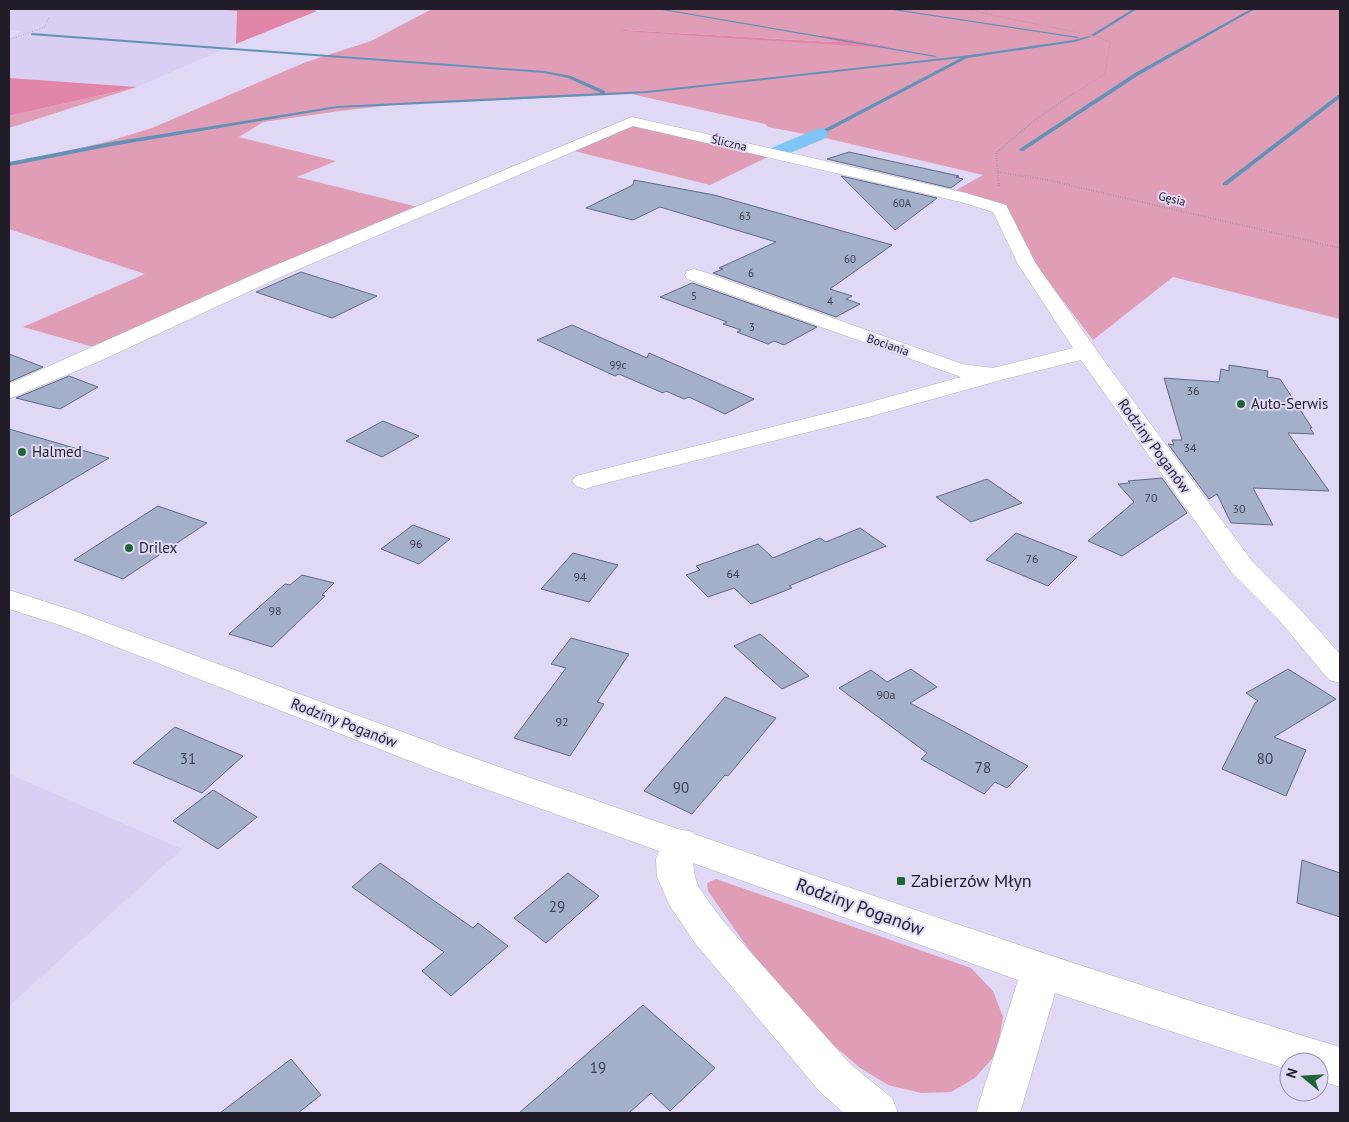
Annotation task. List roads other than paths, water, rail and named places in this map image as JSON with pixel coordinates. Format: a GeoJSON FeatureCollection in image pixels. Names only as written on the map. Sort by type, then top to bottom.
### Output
{"type":"FeatureCollection","features":[{"type":"Feature","properties":{"kind":"street","name":"Śliczna"},"geometry":{"type":"LineString","coordinates":[[9,392],[289,266],[632,121],[956,196],[995,207]]}},
{"type":"Feature","properties":{"kind":"street","name":"Rodziny Poganów"},"geometry":{"type":"LineString","coordinates":[[995,207],[1027,264],[1099,370],[1242,568],[1288,614],[1340,673]]}},
{"type":"Feature","properties":{"kind":"street","name":"Bociania"},"geometry":{"type":"LineString","coordinates":[[694,275],[958,370],[993,375],[1087,350]]}},
{"type":"Feature","properties":{"kind":"street"},"geometry":{"type":"LineString","coordinates":[[585,481],[864,411],[993,375]]}},
{"type":"Feature","properties":{"kind":"street","name":"Rodziny Poganów"},"geometry":{"type":"LineString","coordinates":[[9,599],[70,619],[452,764],[680,842],[1041,971],[1201,1024],[1340,1067]]}},
{"type":"Feature","properties":{"kind":"street"},"geometry":{"type":"LineString","coordinates":[[680,842],[674,860],[676,877],[684,895],[709,932],[835,1078],[876,1113]]}},
{"type":"Feature","properties":{"kind":"street"},"geometry":{"type":"LineString","coordinates":[[998,1113],[1041,971]]}},
{"type":"Feature","properties":{"kind":"waterway"},"geometry":{"type":"LineString","coordinates":[[658,9],[935,56]]}},
{"type":"Feature","properties":{"kind":"waterway"},"geometry":{"type":"LineString","coordinates":[[888,9],[1077,37]]}},
{"type":"Feature","properties":{"kind":"waterway"},"geometry":{"type":"LineString","coordinates":[[1093,35],[1135,9]]}},
{"type":"Feature","properties":{"kind":"waterway"},"geometry":{"type":"LineString","coordinates":[[1021,150],[1137,74],[1253,9]]}},
{"type":"Feature","properties":{"kind":"waterway"},"geometry":{"type":"LineString","coordinates":[[9,32],[20,33]]}},
{"type":"Feature","properties":{"kind":"waterway"},"geometry":{"type":"LineString","coordinates":[[32,34],[544,72],[569,77],[603,92]]}},
{"type":"Feature","properties":{"kind":"waterway"},"geometry":{"type":"LineString","coordinates":[[9,164],[112,144],[337,107],[647,92],[970,56],[1074,41],[1089,37]]}},
{"type":"Feature","properties":{"kind":"waterway"},"geometry":{"type":"LineString","coordinates":[[819,134],[965,58]]}},
{"type":"Feature","properties":{"kind":"waterway"},"geometry":{"type":"LineString","coordinates":[[1225,184],[1340,96]]}},
{"type":"Feature","properties":{"kind":"waterway"},"geometry":{"type":"LineString","coordinates":[[778,152],[819,134]]}},
{"type":"Feature","properties":{"kind":"place","name":"Auto-Serwis"},"geometry":{"type":"Point","coordinates":[1241,404]}},
{"type":"Feature","properties":{"kind":"place","name":"Halmed"},"geometry":{"type":"Point","coordinates":[22,452]}},
{"type":"Feature","properties":{"kind":"place","name":"Drilex"},"geometry":{"type":"Point","coordinates":[129,548]}},
{"type":"Feature","properties":{"kind":"place","name":"Zabierzów Młyn"},"geometry":{"type":"Point","coordinates":[901,881]}}]}
